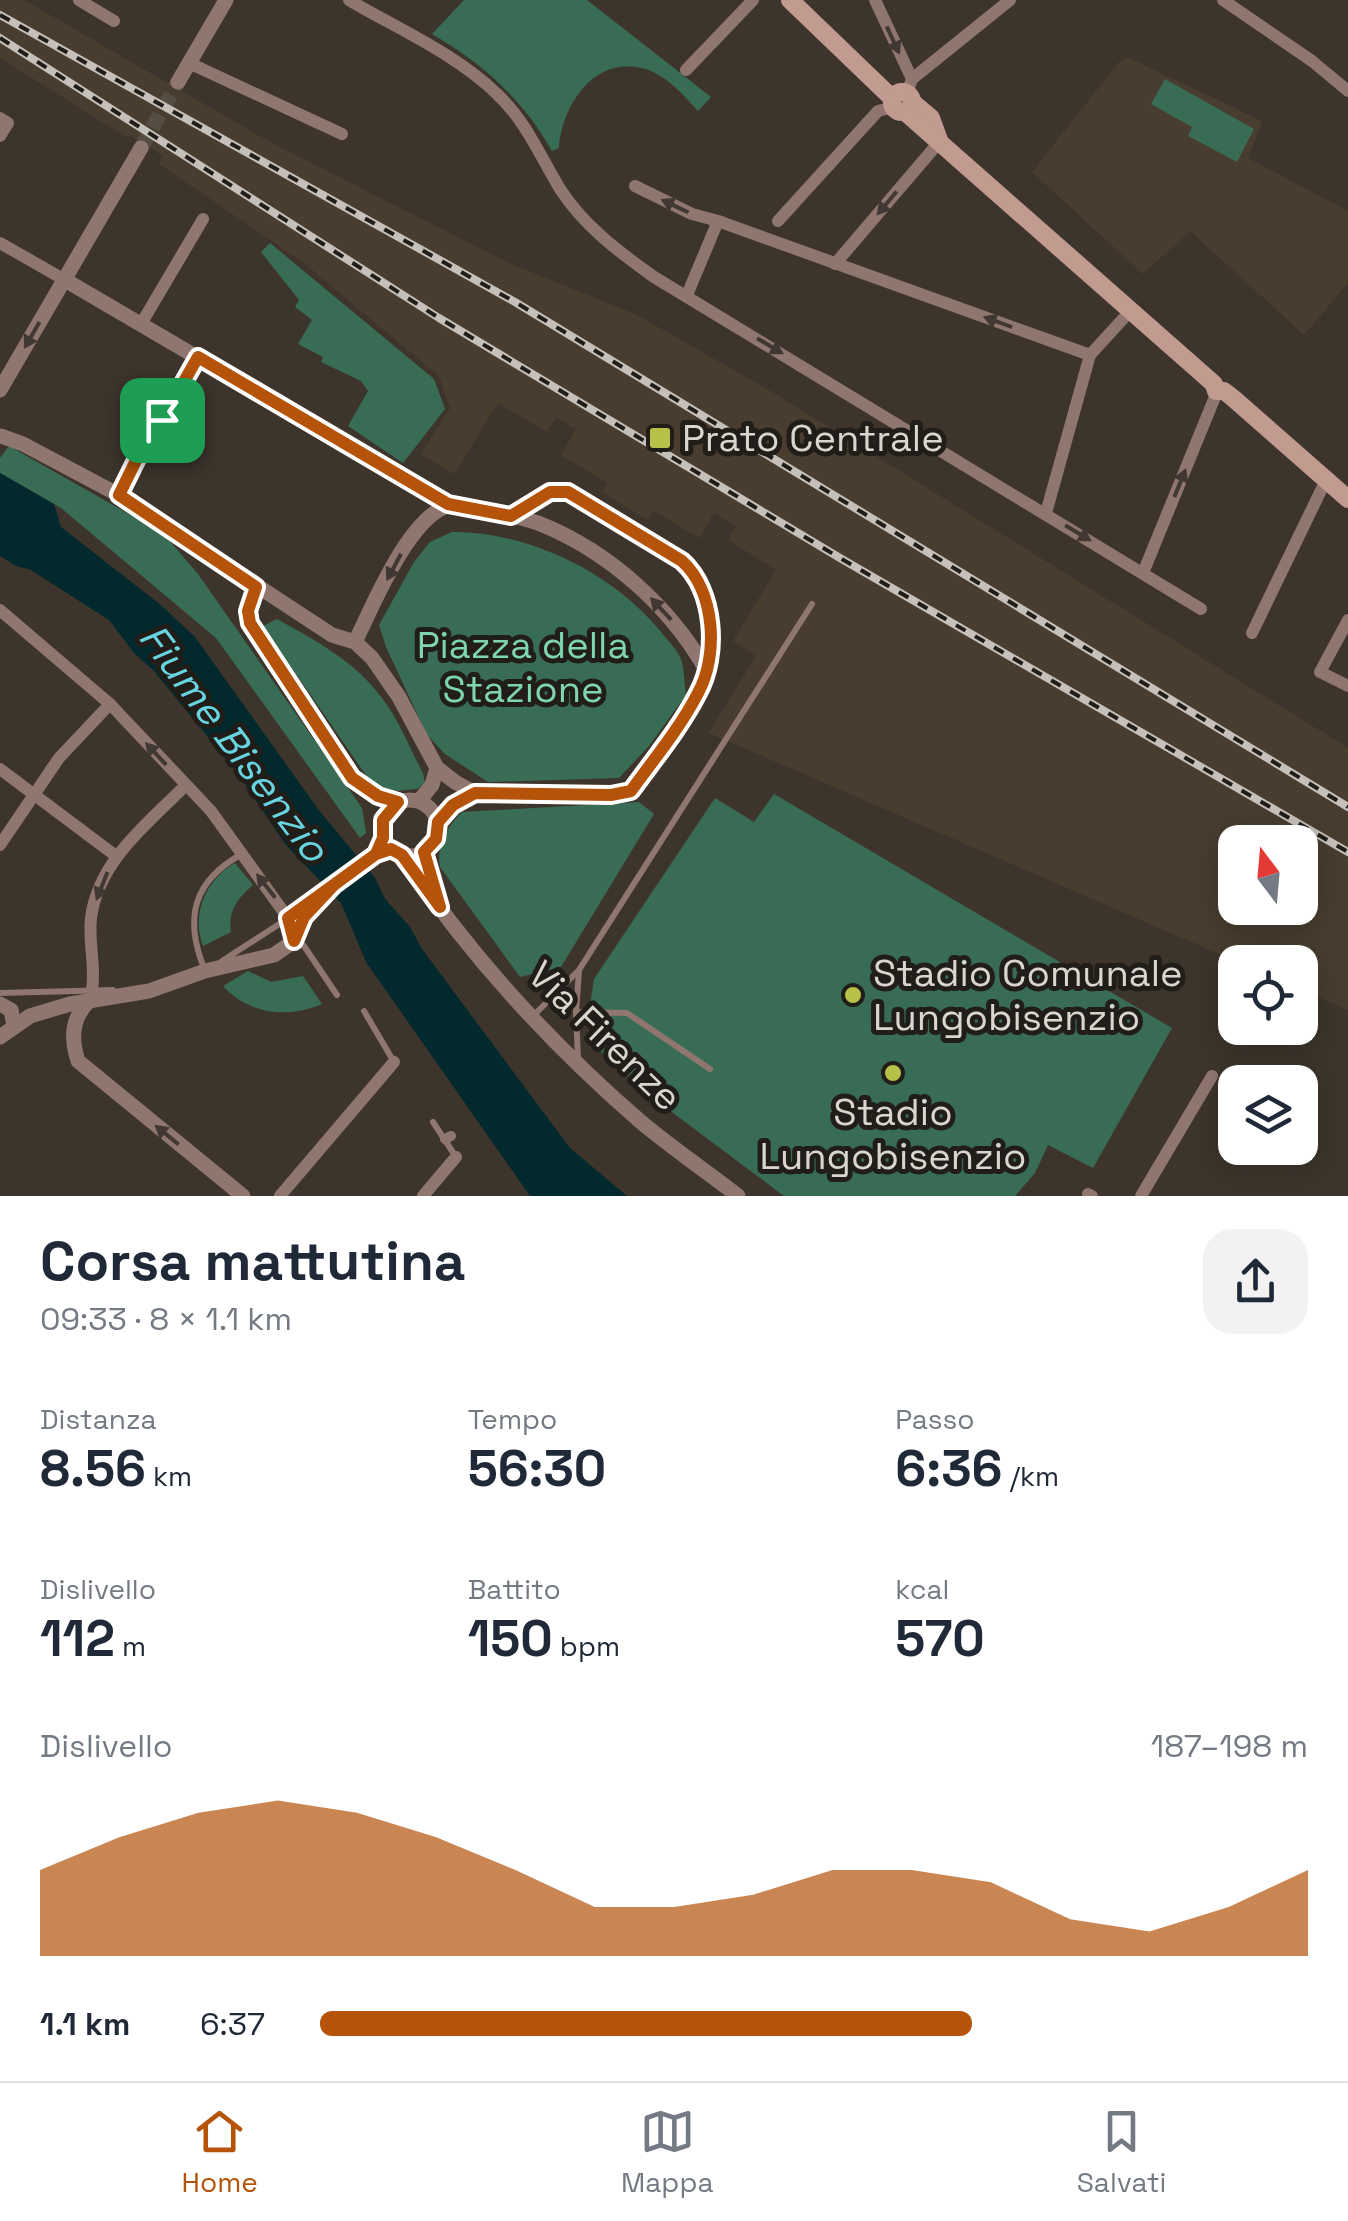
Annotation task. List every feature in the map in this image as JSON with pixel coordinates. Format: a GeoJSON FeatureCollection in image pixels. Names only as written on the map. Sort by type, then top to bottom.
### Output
{"type":"FeatureCollection","features":[{"type":"Feature","properties":{"kind":"main road"},"geometry":{"type":"LineString","coordinates":[[790,0],[877,82],[903,98],[940,141],[1348,499]]}},
{"type":"Feature","properties":{"kind":"street"},"geometry":{"type":"LineString","coordinates":[[78,0],[114,21]]}},
{"type":"Feature","properties":{"kind":"street"},"geometry":{"type":"LineString","coordinates":[[349,0],[465,68],[495,91],[520,120],[581,217],[616,250],[1202,608]]}},
{"type":"Feature","properties":{"kind":"street"},"geometry":{"type":"LineString","coordinates":[[686,70],[753,0]]}},
{"type":"Feature","properties":{"kind":"street"},"geometry":{"type":"LineString","coordinates":[[875,0],[903,98]]}},
{"type":"Feature","properties":{"kind":"street"},"geometry":{"type":"LineString","coordinates":[[778,221],[878,111],[903,98],[1010,0]]}},
{"type":"Feature","properties":{"kind":"street"},"geometry":{"type":"LineString","coordinates":[[1223,0],[1312,61],[1348,91]]}},
{"type":"Feature","properties":{"kind":"street"},"geometry":{"type":"LineString","coordinates":[[178,82],[223,1]]}},
{"type":"Feature","properties":{"kind":"street"},"geometry":{"type":"LineString","coordinates":[[189,63],[342,134]]}},
{"type":"Feature","properties":{"kind":"street"},"geometry":{"type":"LineString","coordinates":[[0,136],[4,121]]}},
{"type":"Feature","properties":{"kind":"street"},"geometry":{"type":"LineString","coordinates":[[835,264],[940,141]]}},
{"type":"Feature","properties":{"kind":"street"},"geometry":{"type":"LineString","coordinates":[[0,390],[140,148]]}},
{"type":"Feature","properties":{"kind":"street"},"geometry":{"type":"LineString","coordinates":[[635,186],[692,214],[1090,355]]}},
{"type":"Feature","properties":{"kind":"street"},"geometry":{"type":"LineString","coordinates":[[142,324],[203,219]]}},
{"type":"Feature","properties":{"kind":"street"},"geometry":{"type":"LineString","coordinates":[[687,296],[718,221]]}},
{"type":"Feature","properties":{"kind":"street"},"geometry":{"type":"LineString","coordinates":[[0,243],[448,504],[543,525],[578,544],[638,585],[685,634],[705,668],[700,690],[631,791],[611,795],[475,793],[453,805],[438,822],[436,839],[424,852],[388,849],[288,918]]}},
{"type":"Feature","properties":{"kind":"street"},"geometry":{"type":"LineString","coordinates":[[1046,513],[1090,355],[1132,309]]}},
{"type":"Feature","properties":{"kind":"street"},"geometry":{"type":"LineString","coordinates":[[119,495],[150,432],[162,420],[198,357]]}},
{"type":"Feature","properties":{"kind":"street"},"geometry":{"type":"LineString","coordinates":[[1143,573],[1219,389]]}},
{"type":"Feature","properties":{"kind":"street"},"geometry":{"type":"LineString","coordinates":[[0,421],[0,437],[23,444],[119,495],[332,635],[354,642],[372,658],[399,697],[437,768],[475,793]]}},
{"type":"Feature","properties":{"kind":"street"},"geometry":{"type":"LineString","coordinates":[[1252,633],[1326,480]]}},
{"type":"Feature","properties":{"kind":"street"},"geometry":{"type":"LineString","coordinates":[[354,642],[401,552],[422,522],[448,504]]}},
{"type":"Feature","properties":{"kind":"street"},"geometry":{"type":"LineString","coordinates":[[256,587],[248,611],[250,623],[362,788],[398,802],[418,801],[431,809],[438,822]]}},
{"type":"Feature","properties":{"kind":"street"},"geometry":{"type":"LineString","coordinates":[[0,610],[110,704],[211,811],[288,918],[299,943]]}},
{"type":"Feature","properties":{"kind":"street"},"geometry":{"type":"LineString","coordinates":[[1348,620],[1320,672],[1348,686]]}},
{"type":"Feature","properties":{"kind":"street"},"geometry":{"type":"LineString","coordinates":[[0,845],[60,758],[110,704]]}},
{"type":"Feature","properties":{"kind":"street"},"geometry":{"type":"LineString","coordinates":[[418,801],[432,785],[437,768]]}},
{"type":"Feature","properties":{"kind":"street"},"geometry":{"type":"LineString","coordinates":[[0,769],[116,856]]}},
{"type":"Feature","properties":{"kind":"street"},"geometry":{"type":"LineString","coordinates":[[186,785],[116,856],[91,916],[90,996],[74,1024],[73,1043],[78,1061],[244,1196]]}},
{"type":"Feature","properties":{"kind":"street"},"geometry":{"type":"LineString","coordinates":[[388,849],[383,820],[398,802]]}},
{"type":"Feature","properties":{"kind":"street","name":"Via Firenze"},"geometry":{"type":"LineString","coordinates":[[388,849],[578,1062],[642,1123],[738,1196]]}},
{"type":"Feature","properties":{"kind":"street","name":"Via Firenze"},"geometry":{"type":"LineString","coordinates":[[424,852],[440,907]]}},
{"type":"Feature","properties":{"kind":"street"},"geometry":{"type":"LineString","coordinates":[[299,943],[304,917],[334,885]]}},
{"type":"Feature","properties":{"kind":"street"},"geometry":{"type":"LineString","coordinates":[[0,1037],[30,1016],[90,996],[149,991],[205,971],[274,955],[299,943]]}},
{"type":"Feature","properties":{"kind":"street"},"geometry":{"type":"LineString","coordinates":[[2,998],[14,1015],[14,1026]]}},
{"type":"Feature","properties":{"kind":"street"},"geometry":{"type":"LineString","coordinates":[[280,1196],[394,1062]]}},
{"type":"Feature","properties":{"kind":"street"},"geometry":{"type":"LineString","coordinates":[[1141,1196],[1212,1076]]}},
{"type":"Feature","properties":{"kind":"street"},"geometry":{"type":"LineString","coordinates":[[423,1196],[456,1157]]}},
{"type":"Feature","properties":{"kind":"lane"},"geometry":{"type":"LineString","coordinates":[[511,516],[559,490],[682,561],[701,585],[710,614],[705,668]]}},
{"type":"Feature","properties":{"kind":"lane"},"geometry":{"type":"LineString","coordinates":[[533,1016],[579,970],[812,604]]}},
{"type":"Feature","properties":{"kind":"lane"},"geometry":{"type":"LineString","coordinates":[[242,854],[224,864],[201,891],[195,905],[194,936],[205,971],[288,918]]}},
{"type":"Feature","properties":{"kind":"lane"},"geometry":{"type":"LineString","coordinates":[[299,943],[337,995]]}},
{"type":"Feature","properties":{"kind":"lane"},"geometry":{"type":"LineString","coordinates":[[578,1062],[579,970]]}},
{"type":"Feature","properties":{"kind":"lane"},"geometry":{"type":"LineString","coordinates":[[2,998],[90,996]]}},
{"type":"Feature","properties":{"kind":"lane"},"geometry":{"type":"LineString","coordinates":[[364,1011],[394,1062]]}},
{"type":"Feature","properties":{"kind":"lane"},"geometry":{"type":"LineString","coordinates":[[576,1012],[628,1013],[710,1069]]}},
{"type":"Feature","properties":{"kind":"lane"},"geometry":{"type":"LineString","coordinates":[[433,1122],[448,1138],[456,1157]]}},
{"type":"Feature","properties":{"kind":"shaded area"},"geometry":{"type":"Polygon","coordinates":[[[0,0],[24,0],[268,141],[507,262],[635,314],[767,389],[1348,748],[1348,1010],[1318,997],[1318,945],[1218,945],[1218,953],[709,733],[756,656],[733,641],[776,570],[728,540],[736,526],[714,513],[699,538],[654,511],[648,520],[602,492],[607,483],[561,455],[576,429],[556,417],[547,432],[498,403],[454,474],[421,454],[450,408],[439,376],[304,263],[159,164],[163,156],[129,135],[126,137],[0,58],[0,0]]]}},
{"type":"Feature","properties":{"kind":"shaded area"},"geometry":{"type":"Polygon","coordinates":[[[1127,57],[1262,121],[1248,158],[1348,211],[1348,283],[1304,335],[1190,231],[1143,274],[1032,172],[1127,57]]]}},
{"type":"Feature","properties":{"kind":"green space"},"geometry":{"type":"Polygon","coordinates":[[[464,0],[587,0],[711,97],[698,111],[658,74],[632,66],[615,68],[599,74],[575,98],[559,148],[552,151],[528,115],[500,84],[432,34],[464,0]]]}},
{"type":"Feature","properties":{"kind":"green space"},"geometry":{"type":"Polygon","coordinates":[[[1165,79],[1254,129],[1237,162],[1188,136],[1192,127],[1151,104],[1165,79]]]}},
{"type":"Feature","properties":{"kind":"green space"},"geometry":{"type":"Polygon","coordinates":[[[270,243],[434,379],[445,409],[403,463],[348,426],[368,391],[361,381],[321,362],[323,357],[298,344],[312,320],[295,307],[299,300],[261,252],[270,243]]]}},
{"type":"Feature","properties":{"kind":"green space"},"geometry":{"type":"Polygon","coordinates":[[[9,446],[164,534],[198,574],[362,808],[366,833],[360,838],[216,638],[61,508],[0,473],[0,458],[9,446]]]}},
{"type":"Feature","properties":{"kind":"green space","name":"Piazza della Stazione"},"geometry":{"type":"Polygon","coordinates":[[[452,532],[510,539],[594,574],[642,611],[676,650],[683,666],[686,695],[649,746],[619,778],[488,782],[445,754],[427,735],[379,625],[414,562],[430,542],[452,532]]]}},
{"type":"Feature","properties":{"kind":"green space"},"geometry":{"type":"Polygon","coordinates":[[[277,619],[334,653],[372,685],[399,725],[425,783],[417,789],[386,792],[370,781],[263,626],[277,619]]]}},
{"type":"Feature","properties":{"kind":"green space","name":"Stadio Comunale Lungobisenzio"},"geometry":{"type":"Polygon","coordinates":[[[774,794],[1172,1028],[1093,1168],[1048,1145],[1035,1173],[1015,1196],[784,1196],[637,1086],[592,1043],[589,1012],[594,979],[715,798],[754,822],[774,794]]]}},
{"type":"Feature","properties":{"kind":"green space"},"geometry":{"type":"Polygon","coordinates":[[[639,802],[654,814],[561,967],[520,977],[440,867],[441,844],[452,824],[462,812],[639,802]]]}},
{"type":"Feature","properties":{"kind":"green space"},"geometry":{"type":"Polygon","coordinates":[[[235,863],[253,885],[235,906],[231,932],[203,946],[199,921],[204,898],[216,878],[235,863]]]}},
{"type":"Feature","properties":{"kind":"green space"},"geometry":{"type":"Polygon","coordinates":[[[248,971],[271,982],[303,976],[322,1004],[282,1012],[244,1003],[223,986],[248,971]]]}},
{"type":"Feature","properties":{"kind":"water","name":"Fiume Bisenzio"},"geometry":{"type":"Polygon","coordinates":[[[0,473],[54,504],[61,527],[162,606],[195,637],[570,1148],[627,1196],[530,1196],[366,962],[341,903],[285,844],[239,775],[154,671],[134,653],[109,620],[31,570],[0,556],[0,473]]]}},
{"type":"Feature","properties":{"kind":"tunnel"},"geometry":{"type":"LineString","coordinates":[[141,148],[178,82]]}},
{"type":"Feature","properties":{"kind":"railway"},"geometry":{"type":"LineString","coordinates":[[0,15],[515,302],[1348,807]]}},
{"type":"Feature","properties":{"kind":"railway"},"geometry":{"type":"LineString","coordinates":[[0,38],[439,318],[840,558],[1348,852]]}},
{"type":"Feature","properties":{"kind":"place","name":"Prato Centrale"},"geometry":{"type":"Point","coordinates":[660,438]}},
{"type":"Feature","properties":{"kind":"place","name":"Stadio Comunale Lungobisenzio"},"geometry":{"type":"Point","coordinates":[853,995]}},
{"type":"Feature","properties":{"kind":"place","name":"Stadio Lungobisenzio"},"geometry":{"type":"Point","coordinates":[893,1073]}},
{"type":"Feature","properties":{"kind":"route"},"geometry":{"type":"LineString","coordinates":[[162,420],[150,432],[119,495],[256,587],[248,611],[250,623],[342,764],[362,788],[398,802],[386,812],[383,838],[376,854],[334,885],[304,917],[294,941],[288,918],[376,854],[391,849],[402,855],[440,907],[424,852],[436,839],[438,822],[453,805],[475,793],[611,795],[631,791],[700,690],[710,643],[710,614],[694,572],[568,492],[550,492],[511,516],[448,504],[198,357],[162,420]]}}]}
